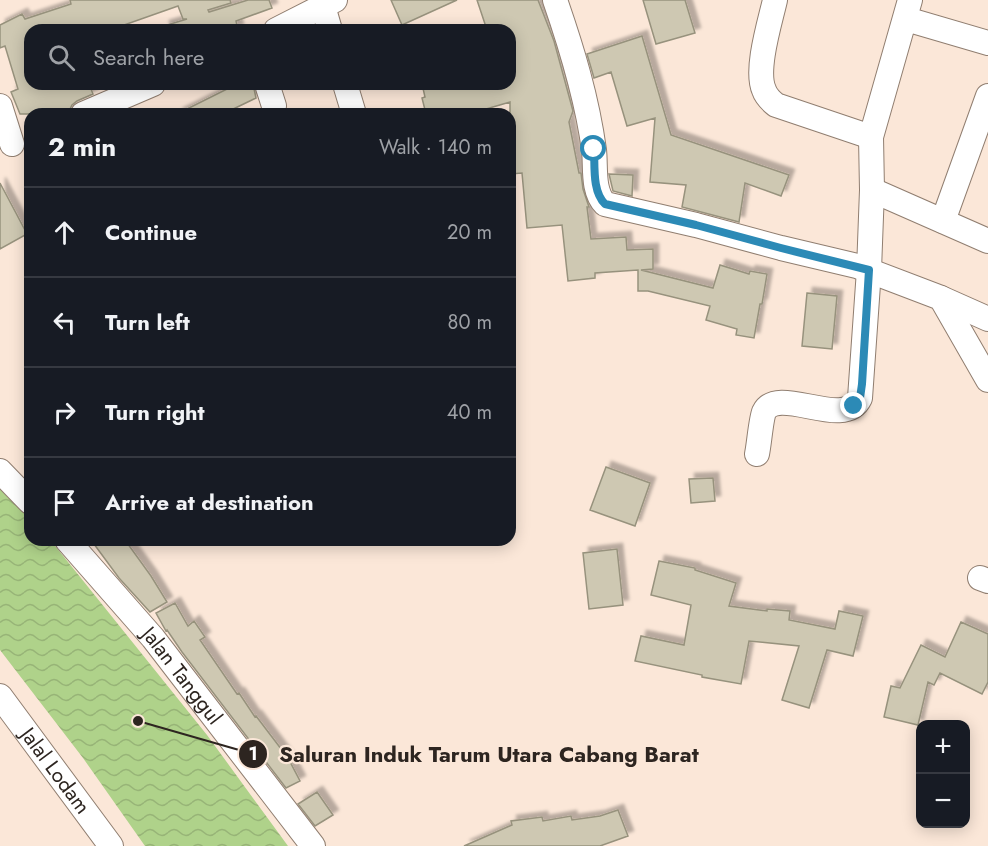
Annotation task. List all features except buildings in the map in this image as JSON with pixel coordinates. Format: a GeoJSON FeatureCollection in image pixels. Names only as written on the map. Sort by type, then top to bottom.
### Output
{"type":"FeatureCollection","features":[{"type":"Feature","properties":{"kind":"street"},"geometry":{"type":"LineString","coordinates":[[555,0],[573,53],[594,149],[599,195],[605,204],[869,270],[988,319]]}},
{"type":"Feature","properties":{"kind":"street"},"geometry":{"type":"LineString","coordinates":[[775,0],[761,69],[763,88],[768,97],[776,105],[871,137]]}},
{"type":"Feature","properties":{"kind":"street"},"geometry":{"type":"LineString","coordinates":[[288,24],[329,3],[330,24]]}},
{"type":"Feature","properties":{"kind":"street"},"geometry":{"type":"LineString","coordinates":[[757,454],[764,412],[770,406],[780,402],[823,409],[846,409],[854,406],[860,398],[869,270],[871,137],[908,9],[988,44]]}},
{"type":"Feature","properties":{"kind":"street"},"geometry":{"type":"LineString","coordinates":[[97,108],[139,90]]}},
{"type":"Feature","properties":{"kind":"street"},"geometry":{"type":"LineString","coordinates":[[347,90],[352,108]]}},
{"type":"Feature","properties":{"kind":"street"},"geometry":{"type":"LineString","coordinates":[[944,221],[988,96]]}},
{"type":"Feature","properties":{"kind":"street"},"geometry":{"type":"LineString","coordinates":[[0,106],[14,144]]}},
{"type":"Feature","properties":{"kind":"street"},"geometry":{"type":"LineString","coordinates":[[872,190],[988,241]]}},
{"type":"Feature","properties":{"kind":"street"},"geometry":{"type":"LineString","coordinates":[[941,298],[988,380]]}},
{"type":"Feature","properties":{"kind":"street"},"geometry":{"type":"LineString","coordinates":[[0,471],[24,496]]}},
{"type":"Feature","properties":{"kind":"street","name":"Jalan Tanggul"},"geometry":{"type":"LineString","coordinates":[[72,546],[153,638],[313,846]]}},
{"type":"Feature","properties":{"kind":"street","name":"Jalal Lodam"},"geometry":{"type":"LineString","coordinates":[[0,696],[111,846]]}},
{"type":"Feature","properties":{"kind":"water"},"geometry":{"type":"Polygon","coordinates":[[[0,486],[24,512],[24,546],[55,546],[207,735],[288,846],[145,846],[83,758],[0,650],[0,486]]]}},
{"type":"Feature","properties":{"kind":"place","name":"Saluran Induk Tarum Utara Cabang Barat"},"geometry":{"type":"Point","coordinates":[138,721]}},
{"type":"Feature","properties":{"kind":"route"},"geometry":{"type":"LineString","coordinates":[[594,149],[597,185],[601,200],[605,204],[869,270],[862,384],[860,398],[854,406]]}}]}
